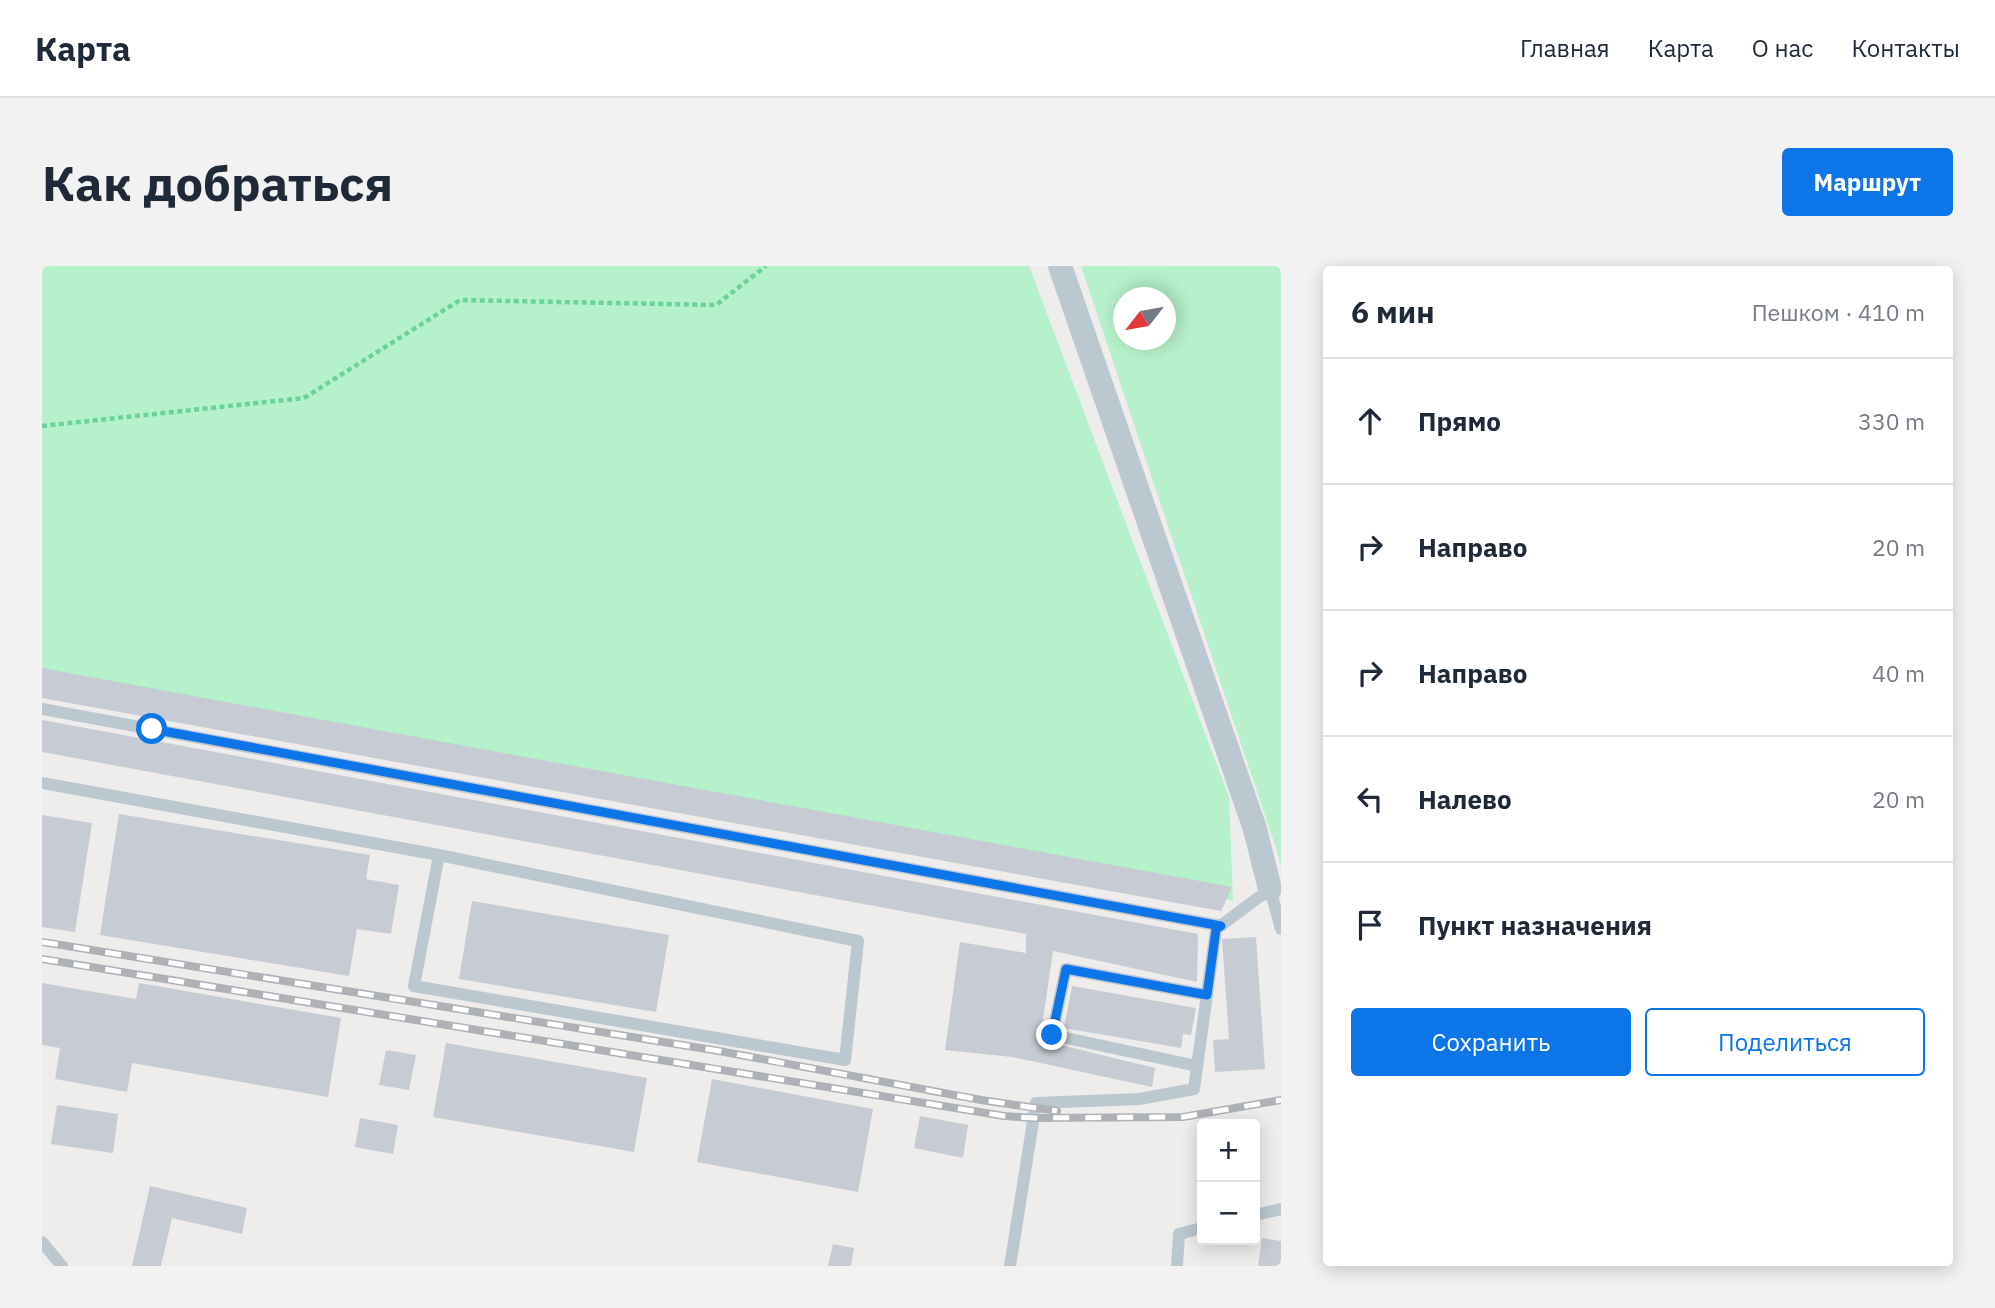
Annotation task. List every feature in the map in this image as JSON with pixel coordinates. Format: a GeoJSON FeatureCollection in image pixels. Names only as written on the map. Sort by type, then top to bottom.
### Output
{"type":"FeatureCollection","features":[{"type":"Feature","properties":{"kind":"street"},"geometry":{"type":"LineString","coordinates":[[1060,266],[1255,830],[1270,889]]}},
{"type":"Feature","properties":{"kind":"lane"},"geometry":{"type":"LineString","coordinates":[[42,709],[1221,926]]}},
{"type":"Feature","properties":{"kind":"lane"},"geometry":{"type":"LineString","coordinates":[[42,783],[439,855],[858,941],[845,1060],[414,986],[439,855]]}},
{"type":"Feature","properties":{"kind":"lane"},"geometry":{"type":"LineString","coordinates":[[1010,1266],[1036,1103],[1139,1099],[1194,1089],[1216,929],[1270,889],[1281,929]]}},
{"type":"Feature","properties":{"kind":"lane"},"geometry":{"type":"LineString","coordinates":[[1197,1066],[1052,1035],[1066,969],[1207,995]]}},
{"type":"Feature","properties":{"kind":"lane"},"geometry":{"type":"LineString","coordinates":[[1260,1215],[1281,1209]]}},
{"type":"Feature","properties":{"kind":"lane"},"geometry":{"type":"LineString","coordinates":[[1177,1266],[1179,1234],[1197,1229]]}},
{"type":"Feature","properties":{"kind":"lane"},"geometry":{"type":"LineString","coordinates":[[42,1242],[62,1266]]}},
{"type":"Feature","properties":{"kind":"path"},"geometry":{"type":"LineString","coordinates":[[42,426],[304,398],[460,300],[716,305],[766,266]]}},
{"type":"Feature","properties":{"kind":"green space"},"geometry":{"type":"Polygon","coordinates":[[[42,266],[1029,266],[1229,797],[1233,901],[1113,876],[42,687],[42,266]]]}},
{"type":"Feature","properties":{"kind":"green space"},"geometry":{"type":"Polygon","coordinates":[[[1081,266],[1281,266],[1281,868],[1278,854],[1081,266]]]}},
{"type":"Feature","properties":{"kind":"building"},"geometry":{"type":"Polygon","coordinates":[[[42,668],[1232,887],[1221,911],[42,698],[42,668]]]}},
{"type":"Feature","properties":{"kind":"building"},"geometry":{"type":"Polygon","coordinates":[[[42,720],[1198,934],[1197,982],[1053,951],[1040,1040],[1155,1068],[1152,1087],[1012,1057],[945,1050],[960,942],[1026,953],[1026,934],[42,752],[42,720]]]}},
{"type":"Feature","properties":{"kind":"building"},"geometry":{"type":"Polygon","coordinates":[[[119,814],[370,855],[366,879],[399,885],[391,934],[357,929],[349,976],[100,935],[119,814]]]}},
{"type":"Feature","properties":{"kind":"building"},"geometry":{"type":"Polygon","coordinates":[[[42,815],[92,823],[75,932],[42,927],[42,815]]]}},
{"type":"Feature","properties":{"kind":"building"},"geometry":{"type":"Polygon","coordinates":[[[472,901],[669,935],[656,1012],[459,979],[472,901]]]}},
{"type":"Feature","properties":{"kind":"building"},"geometry":{"type":"Polygon","coordinates":[[[1256,937],[1265,1069],[1215,1072],[1213,1040],[1229,1039],[1222,939],[1256,937]]]}},
{"type":"Feature","properties":{"kind":"building"},"geometry":{"type":"Polygon","coordinates":[[[42,983],[136,999],[139,983],[341,1018],[328,1097],[132,1063],[127,1092],[55,1079],[60,1048],[42,1045],[42,983]]]}},
{"type":"Feature","properties":{"kind":"building"},"geometry":{"type":"Polygon","coordinates":[[[1072,986],[1196,1008],[1191,1035],[1183,1034],[1181,1048],[1064,1028],[1072,986]]]}},
{"type":"Feature","properties":{"kind":"building"},"geometry":{"type":"Polygon","coordinates":[[[446,1043],[647,1078],[634,1152],[433,1117],[446,1043]]]}},
{"type":"Feature","properties":{"kind":"building"},"geometry":{"type":"Polygon","coordinates":[[[386,1050],[416,1055],[409,1090],[379,1085],[386,1050]]]}},
{"type":"Feature","properties":{"kind":"building"},"geometry":{"type":"Polygon","coordinates":[[[712,1079],[873,1109],[858,1192],[697,1162],[712,1079]]]}},
{"type":"Feature","properties":{"kind":"building"},"geometry":{"type":"Polygon","coordinates":[[[57,1105],[118,1114],[113,1153],[51,1144],[57,1105]]]}},
{"type":"Feature","properties":{"kind":"building"},"geometry":{"type":"Polygon","coordinates":[[[920,1116],[968,1125],[963,1158],[914,1148],[920,1116]]]}},
{"type":"Feature","properties":{"kind":"building"},"geometry":{"type":"Polygon","coordinates":[[[360,1118],[398,1125],[393,1154],[355,1147],[360,1118]]]}},
{"type":"Feature","properties":{"kind":"building"},"geometry":{"type":"Polygon","coordinates":[[[150,1186],[247,1208],[242,1234],[172,1218],[161,1266],[132,1266],[150,1186]]]}},
{"type":"Feature","properties":{"kind":"building"},"geometry":{"type":"Polygon","coordinates":[[[1262,1238],[1281,1241],[1281,1266],[1258,1266],[1262,1238]]]}},
{"type":"Feature","properties":{"kind":"building"},"geometry":{"type":"Polygon","coordinates":[[[833,1244],[854,1248],[851,1266],[828,1266],[833,1244]]]}},
{"type":"Feature","properties":{"kind":"railway"},"geometry":{"type":"LineString","coordinates":[[42,942],[719,1051],[981,1100],[1057,1111]]}},
{"type":"Feature","properties":{"kind":"railway"},"geometry":{"type":"LineString","coordinates":[[42,959],[1004,1116],[1183,1117],[1281,1100]]}},
{"type":"Feature","properties":{"kind":"route"},"geometry":{"type":"LineString","coordinates":[[152,729],[1221,926],[1216,929],[1207,995],[1066,969],[1052,1035]]}}]}
